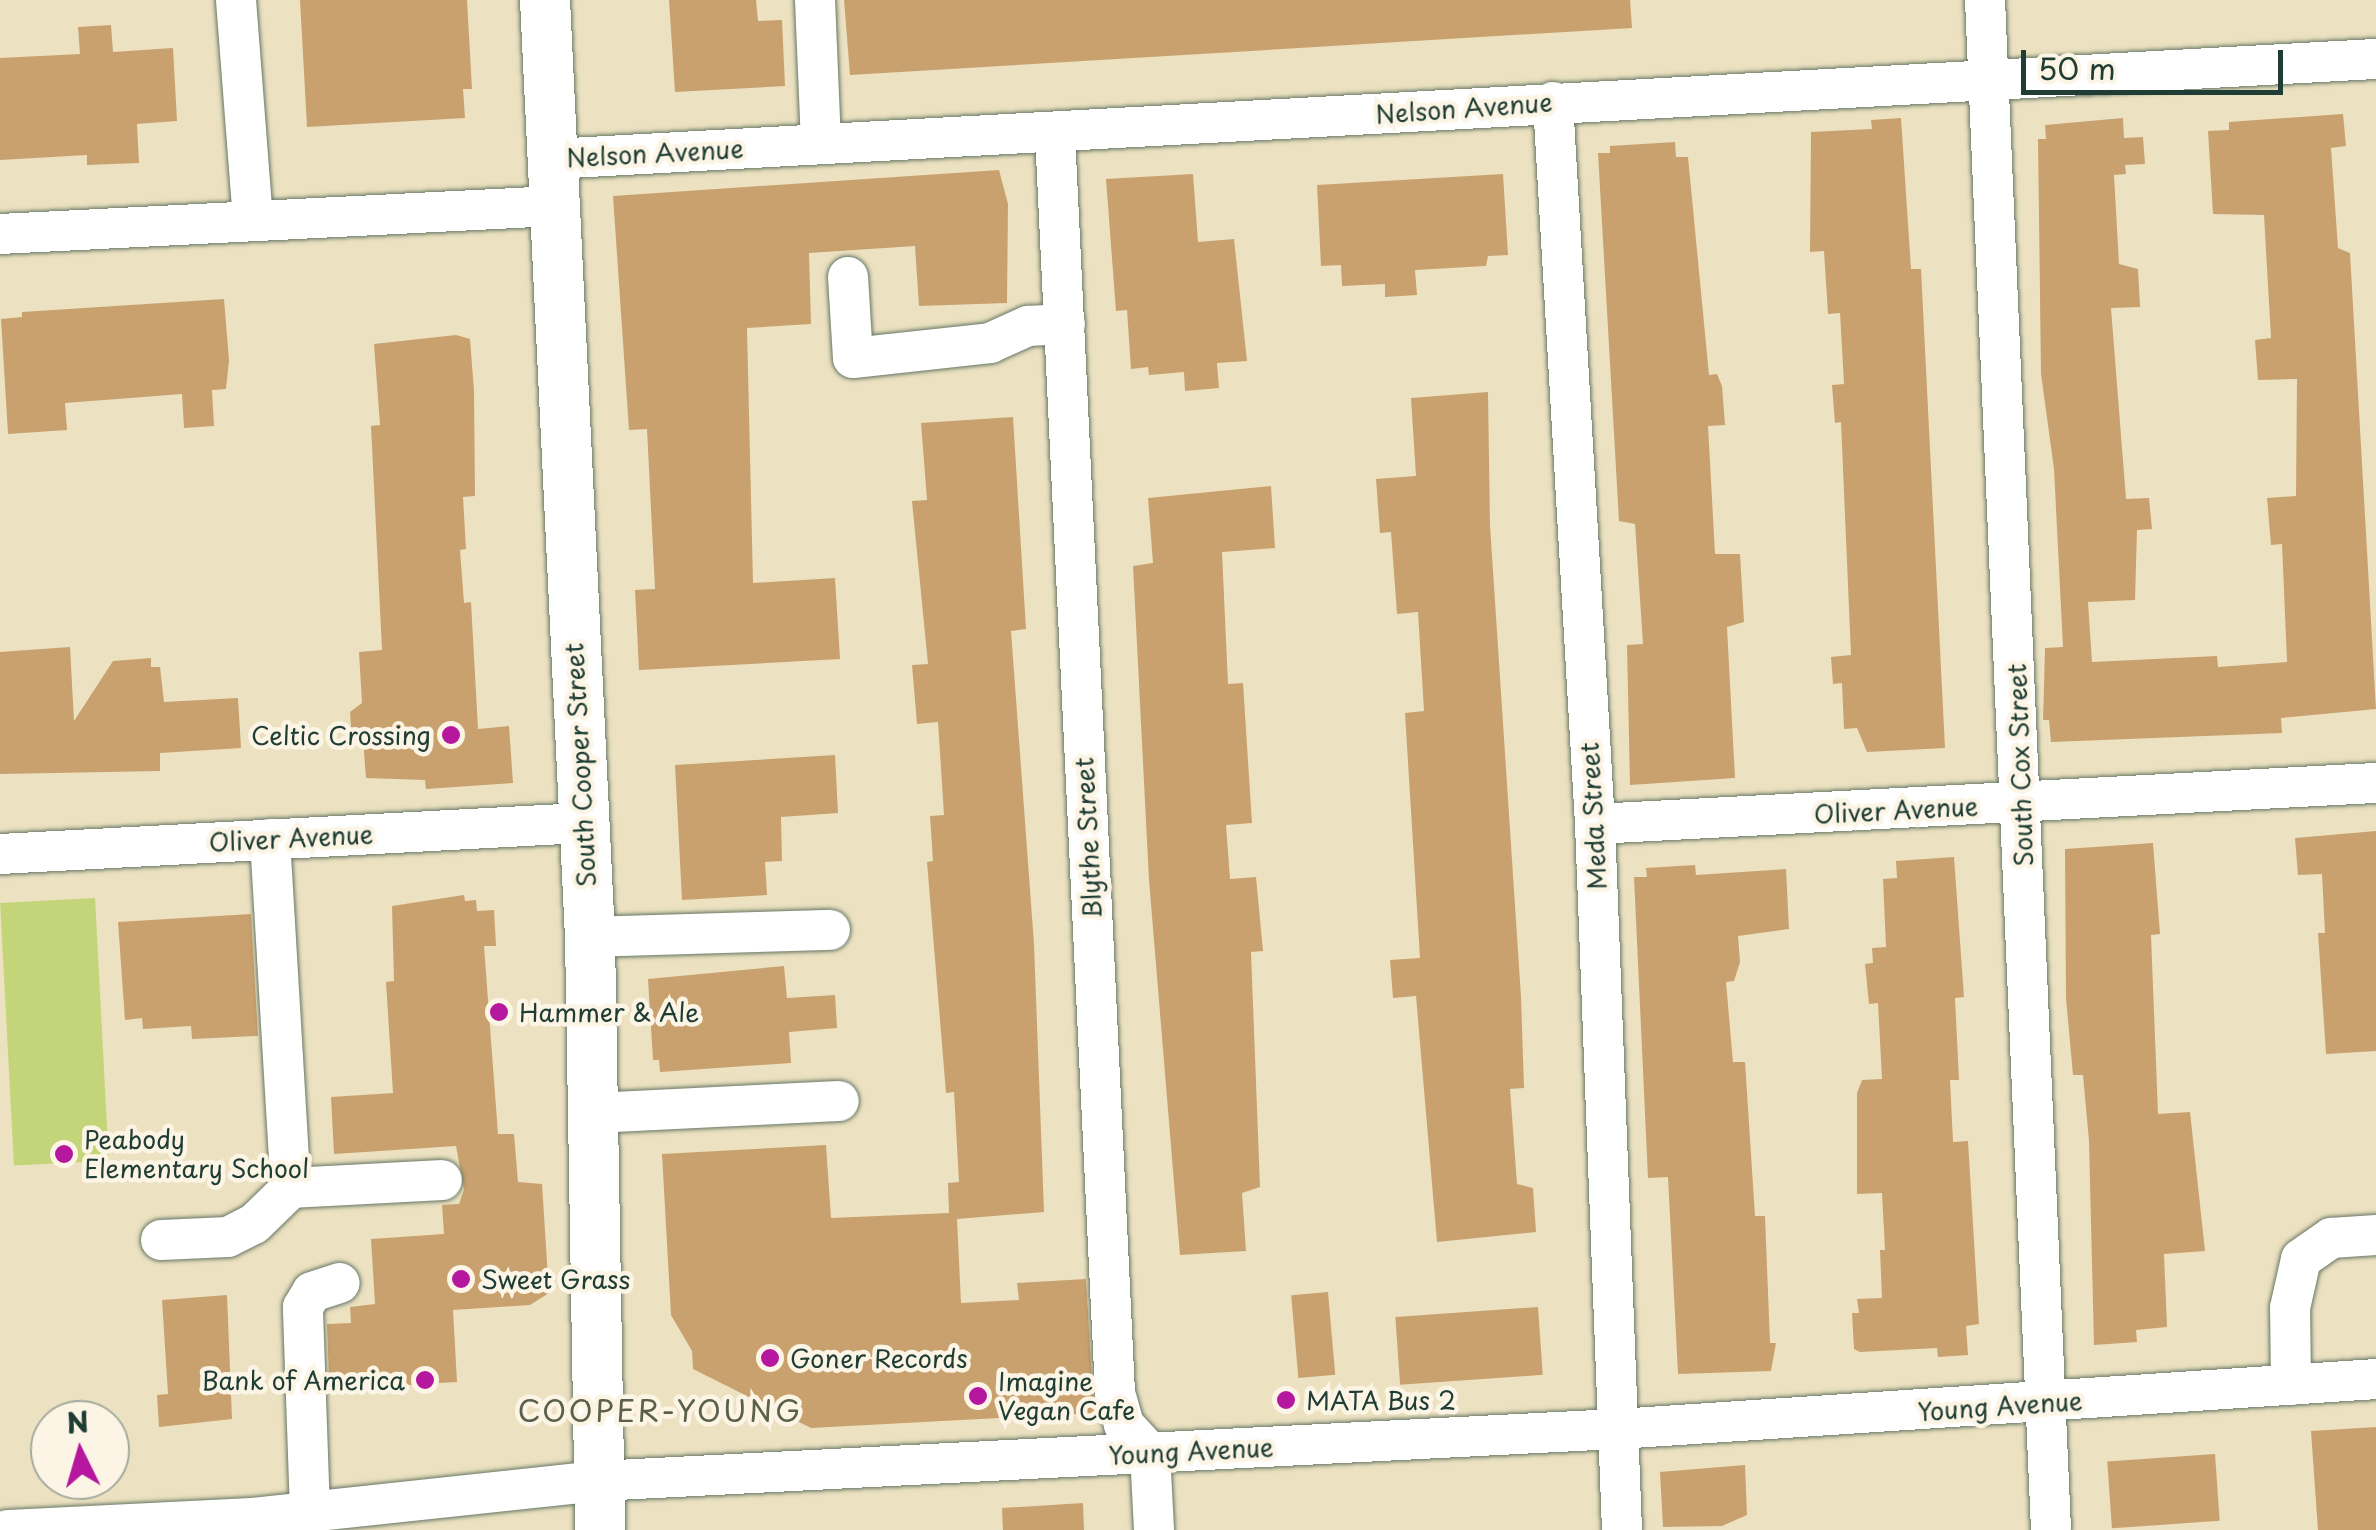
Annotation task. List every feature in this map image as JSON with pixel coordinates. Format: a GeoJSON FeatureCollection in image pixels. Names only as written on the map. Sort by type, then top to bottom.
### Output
{"type":"FeatureCollection","features":[{"type":"Feature","properties":{"kind":"main road","name":"South Cooper Street"},"geometry":{"type":"LineString","coordinates":[[545,0],[590,937],[600,1530]]}},
{"type":"Feature","properties":{"kind":"street"},"geometry":{"type":"LineString","coordinates":[[236,0],[253,220]]}},
{"type":"Feature","properties":{"kind":"street"},"geometry":{"type":"LineString","coordinates":[[814,0],[821,144]]}},
{"type":"Feature","properties":{"kind":"street","name":"South Cox Street"},"geometry":{"type":"LineString","coordinates":[[1985,0],[2051,1530]]}},
{"type":"Feature","properties":{"kind":"street","name":"Nelson Avenue"},"geometry":{"type":"LineString","coordinates":[[0,234],[253,220],[553,183],[821,144],[1054,134],[1989,77],[2376,59]]}},
{"type":"Feature","properties":{"kind":"street","name":"Meda Street"},"geometry":{"type":"LineString","coordinates":[[1553,102],[1595,824],[1622,1530]]}},
{"type":"Feature","properties":{"kind":"street","name":"Blythe Street"},"geometry":{"type":"LineString","coordinates":[[1054,134],[1114,1393],[1124,1424],[1150,1453]]}},
{"type":"Feature","properties":{"kind":"street"},"geometry":{"type":"LineString","coordinates":[[848,277],[853,358],[990,342],[1028,326],[1064,324]]}},
{"type":"Feature","properties":{"kind":"street","name":"Oliver Avenue"},"geometry":{"type":"LineString","coordinates":[[1595,824],[2376,783]]}},
{"type":"Feature","properties":{"kind":"street","name":"Oliver Avenue"},"geometry":{"type":"LineString","coordinates":[[0,854],[582,823]]}},
{"type":"Feature","properties":{"kind":"street"},"geometry":{"type":"LineString","coordinates":[[270,839],[291,1188]]}},
{"type":"Feature","properties":{"kind":"street"},"geometry":{"type":"LineString","coordinates":[[590,937],[830,930]]}},
{"type":"Feature","properties":{"kind":"street"},"geometry":{"type":"LineString","coordinates":[[593,1113],[839,1101]]}},
{"type":"Feature","properties":{"kind":"street"},"geometry":{"type":"LineString","coordinates":[[161,1240],[228,1237],[254,1224],[291,1188],[442,1180]]}},
{"type":"Feature","properties":{"kind":"street"},"geometry":{"type":"LineString","coordinates":[[2292,1385],[2290,1308],[2301,1259],[2331,1238],[2376,1235]]}},
{"type":"Feature","properties":{"kind":"street"},"geometry":{"type":"LineString","coordinates":[[293,1519],[302,1307],[312,1292],[340,1283]]}},
{"type":"Feature","properties":{"kind":"street","name":"Young Avenue"},"geometry":{"type":"LineString","coordinates":[[8,1530],[293,1519],[597,1480],[1618,1429],[2376,1379]]}},
{"type":"Feature","properties":{"kind":"street"},"geometry":{"type":"LineString","coordinates":[[1150,1453],[1154,1530]]}},
{"type":"Feature","properties":{"kind":"green space"},"geometry":{"type":"Polygon","coordinates":[[[95,898],[109,1161],[14,1166],[0,903],[95,898]]]}},
{"type":"Feature","properties":{"kind":"building"},"geometry":{"type":"Polygon","coordinates":[[[300,0],[467,0],[472,89],[463,89],[465,118],[307,127],[300,0]]]}},
{"type":"Feature","properties":{"kind":"building"},"geometry":{"type":"Polygon","coordinates":[[[669,0],[756,0],[758,21],[782,20],[785,86],[675,92],[669,0]]]}},
{"type":"Feature","properties":{"kind":"building"},"geometry":{"type":"Polygon","coordinates":[[[844,0],[1630,0],[1632,28],[850,75],[844,0]]]}},
{"type":"Feature","properties":{"kind":"building"},"geometry":{"type":"Polygon","coordinates":[[[111,25],[113,52],[173,48],[177,121],[137,124],[139,163],[87,165],[87,155],[0,160],[0,58],[80,54],[78,27],[111,25]]]}},
{"type":"Feature","properties":{"kind":"building"},"geometry":{"type":"Polygon","coordinates":[[[2343,114],[2346,146],[2331,148],[2338,248],[2350,253],[2376,709],[2281,718],[2282,733],[2051,742],[2049,720],[2043,720],[2045,648],[2063,647],[2054,469],[2041,374],[2038,139],[2046,139],[2045,125],[2123,118],[2124,138],[2143,137],[2145,164],[2125,165],[2126,174],[2114,175],[2119,264],[2138,269],[2140,307],[2111,308],[2126,499],[2149,498],[2152,529],[2137,530],[2135,600],[2088,602],[2092,662],[2217,656],[2218,667],[2287,662],[2282,544],[2271,545],[2267,498],[2296,496],[2297,379],[2258,380],[2255,340],[2271,338],[2264,215],[2213,214],[2208,131],[2229,130],[2229,122],[2343,114]]]}},
{"type":"Feature","properties":{"kind":"building"},"geometry":{"type":"Polygon","coordinates":[[[1901,118],[1911,269],[1921,269],[1945,748],[1867,752],[1857,728],[1844,729],[1842,683],[1833,684],[1831,657],[1851,655],[1841,422],[1835,423],[1832,385],[1844,384],[1840,313],[1828,314],[1824,251],[1810,252],[1811,132],[1872,129],[1871,120],[1901,118]]]}},
{"type":"Feature","properties":{"kind":"building"},"geometry":{"type":"Polygon","coordinates":[[[1675,142],[1676,157],[1688,157],[1709,375],[1717,374],[1722,386],[1725,425],[1708,426],[1715,554],[1740,554],[1744,622],[1727,627],[1735,778],[1630,785],[1627,645],[1643,644],[1635,524],[1619,521],[1598,153],[1610,153],[1610,146],[1675,142]]]}},
{"type":"Feature","properties":{"kind":"building"},"geometry":{"type":"Polygon","coordinates":[[[999,170],[1008,204],[1007,303],[919,306],[915,246],[809,253],[811,324],[747,328],[753,583],[835,578],[840,659],[639,670],[635,590],[655,589],[647,429],[629,430],[613,196],[999,170]]]}},
{"type":"Feature","properties":{"kind":"building"},"geometry":{"type":"Polygon","coordinates":[[[1193,174],[1198,242],[1234,239],[1247,361],[1217,363],[1219,388],[1185,391],[1184,372],[1149,375],[1148,367],[1131,369],[1127,310],[1116,311],[1106,179],[1193,174]]]}},
{"type":"Feature","properties":{"kind":"building"},"geometry":{"type":"Polygon","coordinates":[[[1503,174],[1508,255],[1488,256],[1486,266],[1415,270],[1417,295],[1385,297],[1385,284],[1342,286],[1341,265],[1321,266],[1317,185],[1503,174]]]}},
{"type":"Feature","properties":{"kind":"building"},"geometry":{"type":"Polygon","coordinates":[[[224,299],[229,360],[226,389],[212,390],[214,426],[184,428],[182,394],[65,403],[67,430],[8,434],[1,319],[22,317],[22,312],[224,299]]]}},
{"type":"Feature","properties":{"kind":"building"},"geometry":{"type":"Polygon","coordinates":[[[456,335],[470,339],[474,391],[475,496],[463,497],[466,549],[460,550],[464,603],[471,602],[478,729],[509,726],[513,783],[426,789],[425,780],[366,778],[363,740],[352,741],[350,712],[362,703],[359,652],[382,650],[371,426],[380,425],[374,344],[456,335]]]}},
{"type":"Feature","properties":{"kind":"building"},"geometry":{"type":"Polygon","coordinates":[[[1488,392],[1490,525],[1524,1088],[1510,1089],[1517,1184],[1533,1188],[1536,1232],[1437,1242],[1416,996],[1393,998],[1390,960],[1420,958],[1405,713],[1424,711],[1418,612],[1397,614],[1391,532],[1380,533],[1376,479],[1416,476],[1411,398],[1488,392]]]}},
{"type":"Feature","properties":{"kind":"building"},"geometry":{"type":"Polygon","coordinates":[[[1013,417],[1026,629],[1011,631],[1034,944],[1044,1212],[957,1219],[961,1303],[1019,1300],[1017,1283],[1086,1279],[1094,1413],[811,1428],[693,1369],[692,1351],[671,1315],[662,1154],[826,1145],[831,1218],[949,1213],[948,1183],[959,1182],[954,1092],[946,1093],[927,862],[933,861],[930,816],[944,815],[938,722],[917,724],[912,665],[928,664],[912,501],[927,500],[921,423],[1013,417]]]}},
{"type":"Feature","properties":{"kind":"building"},"geometry":{"type":"Polygon","coordinates":[[[1271,486],[1275,548],[1222,552],[1228,684],[1243,683],[1252,823],[1226,825],[1230,879],[1256,877],[1263,951],[1251,952],[1260,1187],[1242,1193],[1246,1251],[1180,1255],[1149,880],[1133,566],[1153,563],[1148,498],[1271,486]]]}},
{"type":"Feature","properties":{"kind":"building"},"geometry":{"type":"Polygon","coordinates":[[[70,647],[74,721],[113,661],[151,658],[151,667],[160,667],[164,702],[238,698],[241,748],[160,753],[160,771],[0,774],[0,652],[70,647]]]}},
{"type":"Feature","properties":{"kind":"building"},"geometry":{"type":"Polygon","coordinates":[[[835,755],[838,813],[781,817],[782,861],[765,862],[767,895],[682,900],[675,765],[835,755]]]}},
{"type":"Feature","properties":{"kind":"building"},"geometry":{"type":"Polygon","coordinates":[[[2376,831],[2376,1051],[2326,1054],[2318,933],[2325,933],[2322,874],[2298,875],[2295,838],[2376,831]]]}},
{"type":"Feature","properties":{"kind":"building"},"geometry":{"type":"Polygon","coordinates":[[[2153,843],[2160,934],[2151,935],[2158,1114],[2190,1112],[2205,1251],[2164,1254],[2167,1327],[2136,1330],[2137,1342],[2094,1345],[2089,1141],[2083,1075],[2073,1075],[2066,998],[2065,849],[2153,843]]]}},
{"type":"Feature","properties":{"kind":"building"},"geometry":{"type":"Polygon","coordinates":[[[1954,857],[1964,997],[1955,998],[1959,1080],[1950,1080],[1953,1142],[1968,1141],[1979,1324],[1966,1326],[1968,1355],[1938,1357],[1937,1348],[1860,1352],[1854,1349],[1852,1313],[1859,1313],[1857,1299],[1882,1298],[1880,1250],[1885,1250],[1882,1193],[1857,1194],[1857,1093],[1862,1080],[1882,1079],[1878,1003],[1869,1004],[1865,964],[1873,963],[1872,948],[1886,947],[1883,879],[1897,878],[1896,861],[1954,857]]]}},
{"type":"Feature","properties":{"kind":"building"},"geometry":{"type":"Polygon","coordinates":[[[1695,865],[1696,875],[1786,869],[1789,929],[1738,936],[1740,962],[1734,981],[1726,982],[1733,1062],[1745,1062],[1755,1216],[1765,1216],[1770,1343],[1776,1343],[1771,1371],[1678,1374],[1668,1177],[1648,1178],[1634,877],[1647,877],[1646,868],[1695,865]]]}},
{"type":"Feature","properties":{"kind":"building"},"geometry":{"type":"Polygon","coordinates":[[[464,895],[465,901],[476,900],[477,911],[494,910],[496,946],[484,946],[498,1134],[514,1134],[518,1182],[542,1184],[549,1293],[530,1305],[453,1310],[457,1382],[391,1386],[390,1375],[329,1378],[327,1324],[351,1323],[350,1307],[375,1304],[371,1239],[444,1234],[442,1205],[459,1204],[464,1190],[456,1146],[334,1154],[331,1097],[393,1093],[386,982],[394,981],[392,906],[464,895]]]}},
{"type":"Feature","properties":{"kind":"building"},"geometry":{"type":"Polygon","coordinates":[[[251,914],[258,1036],[192,1039],[191,1026],[143,1029],[142,1018],[125,1020],[118,922],[251,914]]]}},
{"type":"Feature","properties":{"kind":"building"},"geometry":{"type":"Polygon","coordinates":[[[784,966],[787,998],[835,995],[837,1028],[789,1032],[791,1063],[660,1072],[659,1060],[653,1060],[648,979],[784,966]]]}},
{"type":"Feature","properties":{"kind":"building"},"geometry":{"type":"Polygon","coordinates":[[[1328,1292],[1335,1375],[1298,1378],[1291,1295],[1328,1292]]]}},
{"type":"Feature","properties":{"kind":"building"},"geometry":{"type":"Polygon","coordinates":[[[227,1295],[232,1419],[159,1427],[157,1395],[168,1394],[162,1300],[227,1295]]]}},
{"type":"Feature","properties":{"kind":"building"},"geometry":{"type":"Polygon","coordinates":[[[1538,1307],[1543,1375],[1400,1385],[1395,1317],[1538,1307]]]}},
{"type":"Feature","properties":{"kind":"building"},"geometry":{"type":"Polygon","coordinates":[[[2376,1427],[2376,1530],[2318,1530],[2311,1431],[2376,1427]]]}},
{"type":"Feature","properties":{"kind":"building"},"geometry":{"type":"Polygon","coordinates":[[[2215,1454],[2220,1521],[2112,1528],[2107,1462],[2215,1454]]]}},
{"type":"Feature","properties":{"kind":"building"},"geometry":{"type":"Polygon","coordinates":[[[1745,1465],[1747,1515],[1722,1526],[1663,1527],[1660,1472],[1745,1465]]]}},
{"type":"Feature","properties":{"kind":"building"},"geometry":{"type":"Polygon","coordinates":[[[1083,1503],[1084,1530],[1003,1530],[1002,1508],[1083,1503]]]}},
{"type":"Feature","properties":{"kind":"place","name":"Celtic Crossing"},"geometry":{"type":"Point","coordinates":[451,735]}},
{"type":"Feature","properties":{"kind":"place","name":"Hammer & Ale"},"geometry":{"type":"Point","coordinates":[499,1012]}},
{"type":"Feature","properties":{"kind":"place","name":"Peabody Elementary School"},"geometry":{"type":"Point","coordinates":[64,1154]}},
{"type":"Feature","properties":{"kind":"place","name":"Sweet Grass"},"geometry":{"type":"Point","coordinates":[461,1279]}},
{"type":"Feature","properties":{"kind":"place","name":"Goner Records"},"geometry":{"type":"Point","coordinates":[770,1358]}},
{"type":"Feature","properties":{"kind":"place","name":"Bank of America"},"geometry":{"type":"Point","coordinates":[425,1380]}},
{"type":"Feature","properties":{"kind":"place","name":"Imagine Vegan Cafe"},"geometry":{"type":"Point","coordinates":[978,1396]}},
{"type":"Feature","properties":{"kind":"place","name":"MATA Bus 2"},"geometry":{"type":"Point","coordinates":[1286,1400]}},
{"type":"Feature","properties":{"kind":"district","name":"COOPER-YOUNG"},"geometry":{"type":"Point","coordinates":[660,1410]}}]}
